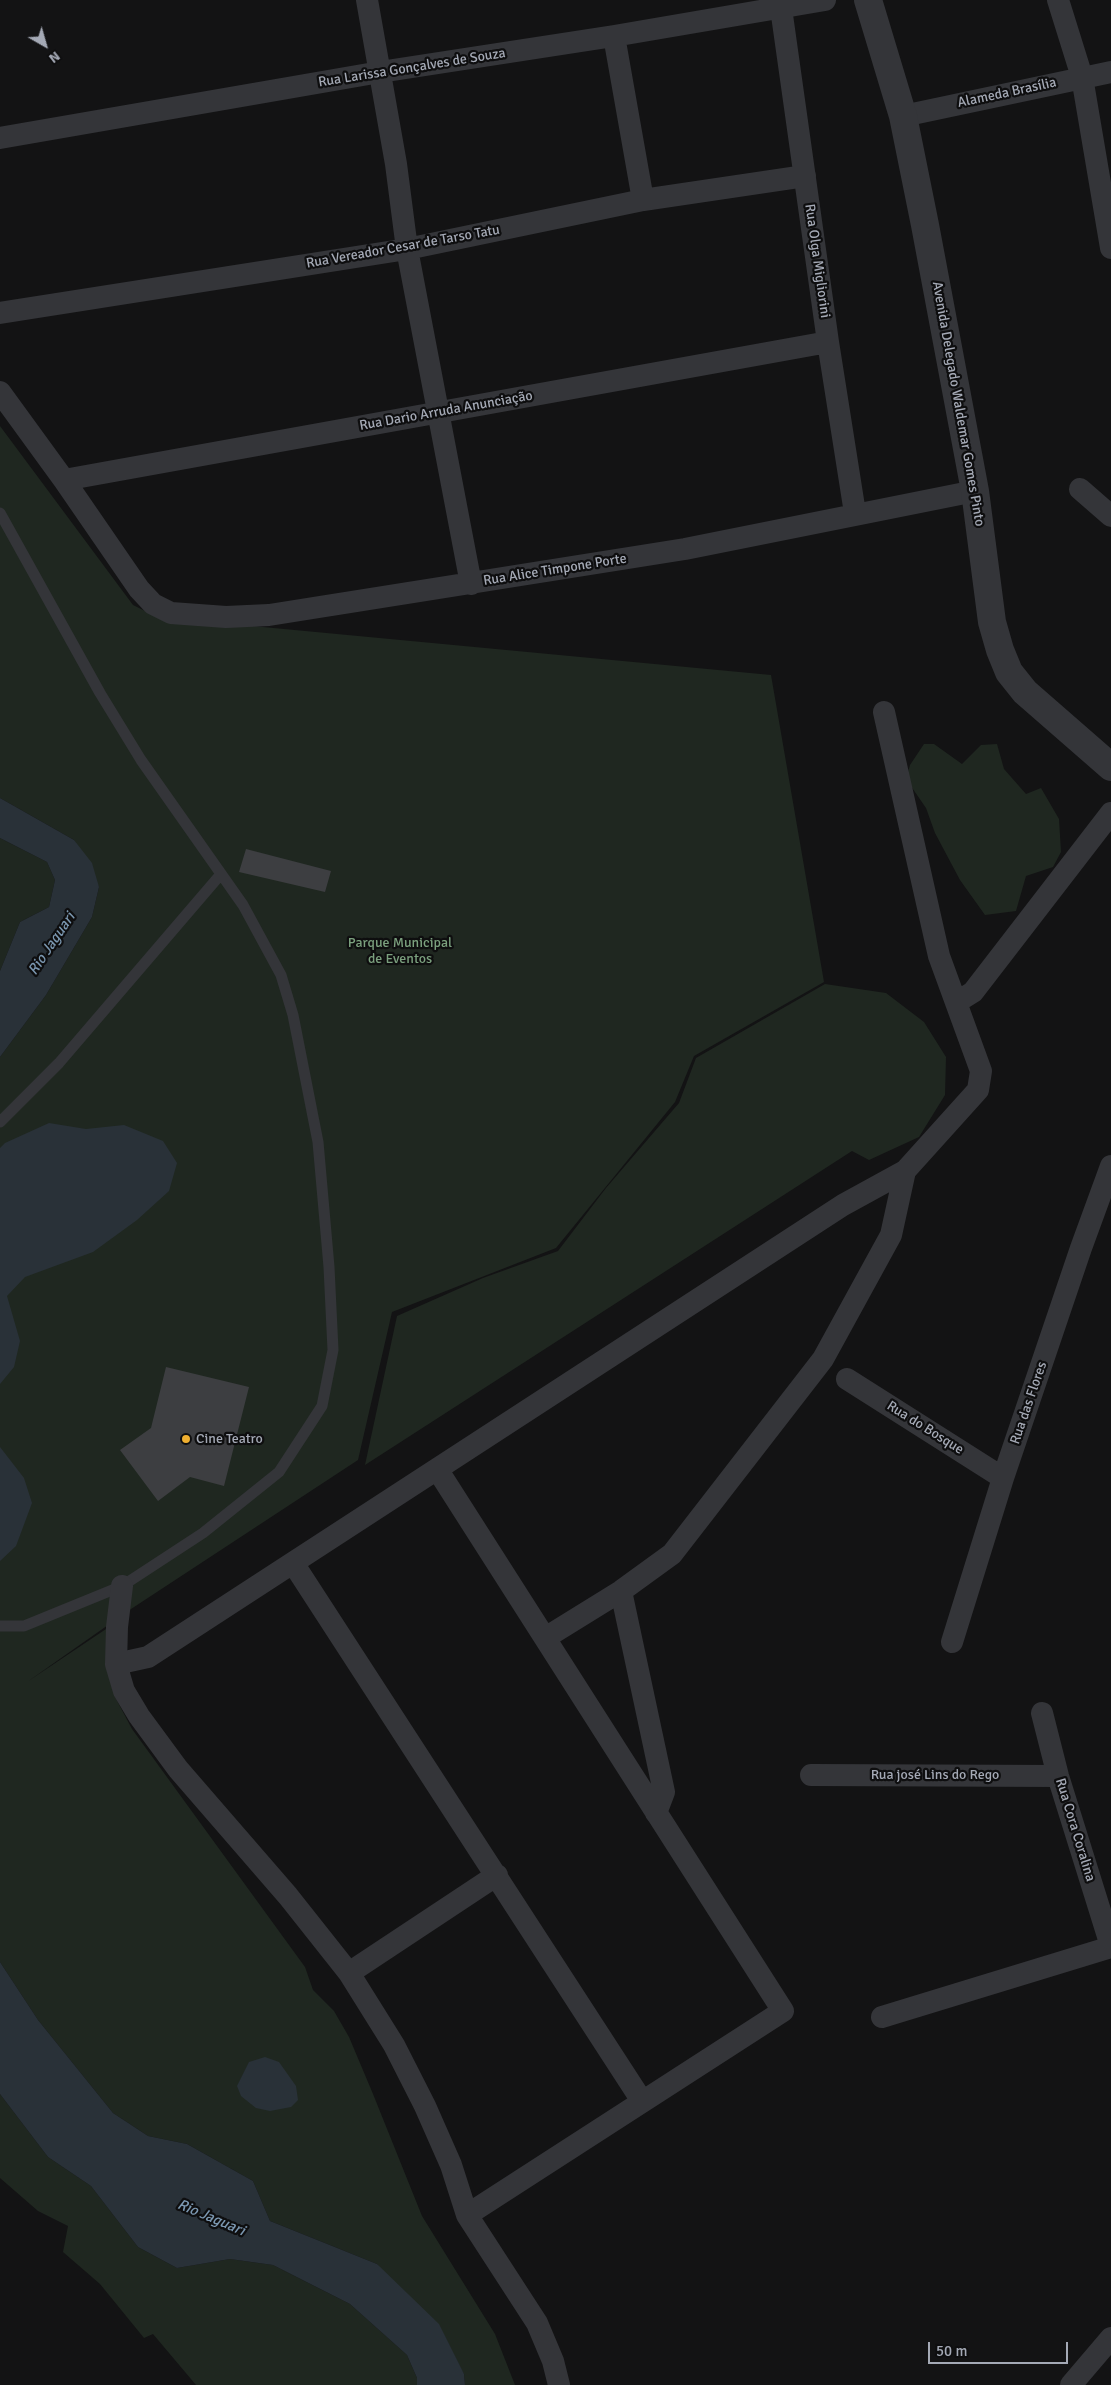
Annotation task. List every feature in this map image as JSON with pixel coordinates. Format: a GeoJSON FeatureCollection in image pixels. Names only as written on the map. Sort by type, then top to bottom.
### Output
{"type":"FeatureCollection","features":[{"type":"Feature","properties":{"kind":"street"},"geometry":{"type":"LineString","coordinates":[[366,0],[380,72],[407,249],[471,584]]}},
{"type":"Feature","properties":{"kind":"street","name":"Rua Larissa Gonçalves de Souza"},"geometry":{"type":"LineString","coordinates":[[0,138],[380,72],[614,36],[825,0]]}},
{"type":"Feature","properties":{"kind":"street","name":"Avenida Delegado Waldemar Gomes Pinto"},"geometry":{"type":"LineString","coordinates":[[868,0],[903,116],[975,491],[992,622],[1009,672],[1030,698],[1111,767]]}},
{"type":"Feature","properties":{"kind":"street"},"geometry":{"type":"LineString","coordinates":[[1058,0],[1082,77],[1111,248]]}},
{"type":"Feature","properties":{"kind":"street","name":"Rua Olga Migliorini"},"geometry":{"type":"LineString","coordinates":[[781,8],[828,342],[855,513]]}},
{"type":"Feature","properties":{"kind":"street"},"geometry":{"type":"LineString","coordinates":[[614,36],[643,200]]}},
{"type":"Feature","properties":{"kind":"street","name":"Alameda Brasília"},"geometry":{"type":"LineString","coordinates":[[903,116],[1111,72]]}},
{"type":"Feature","properties":{"kind":"street","name":"Rua Vereador Cesar de Tarso Tatu"},"geometry":{"type":"LineString","coordinates":[[0,313],[407,249],[643,200],[805,176]]}},
{"type":"Feature","properties":{"kind":"street","name":"Rua Dario Arruda Anunciação"},"geometry":{"type":"LineString","coordinates":[[64,480],[828,342]]}},
{"type":"Feature","properties":{"kind":"street","name":"Rua Alice Timpone Porte"},"geometry":{"type":"LineString","coordinates":[[0,392],[64,480],[139,589],[153,604],[171,612],[226,617],[269,615],[685,549],[855,513],[975,491]]}},
{"type":"Feature","properties":{"kind":"street"},"geometry":{"type":"LineString","coordinates":[[1080,489],[1111,516]]}},
{"type":"Feature","properties":{"kind":"street"},"geometry":{"type":"LineString","coordinates":[[116,1664],[148,1657],[843,1205],[905,1171],[978,1090],[981,1071],[939,956],[884,712]]}},
{"type":"Feature","properties":{"kind":"street"},"geometry":{"type":"LineString","coordinates":[[957,1002],[973,992],[1111,813]]}},
{"type":"Feature","properties":{"kind":"street","name":"Rua das Flores"},"geometry":{"type":"LineString","coordinates":[[952,1642],[1003,1478],[1081,1248],[1111,1166]]}},
{"type":"Feature","properties":{"kind":"street"},"geometry":{"type":"LineString","coordinates":[[545,1638],[621,1591],[672,1554],[823,1359],[891,1235],[905,1171]]}},
{"type":"Feature","properties":{"kind":"street","name":"Rua do Bosque"},"geometry":{"type":"LineString","coordinates":[[847,1379],[1003,1478]]}},
{"type":"Feature","properties":{"kind":"street"},"geometry":{"type":"LineString","coordinates":[[437,1469],[783,2011],[467,2215]]}},
{"type":"Feature","properties":{"kind":"street"},"geometry":{"type":"LineString","coordinates":[[293,1563],[642,2102]]}},
{"type":"Feature","properties":{"kind":"street"},"geometry":{"type":"LineString","coordinates":[[122,1586],[117,1626],[116,1664],[124,1691],[139,1716],[178,1769],[288,1896],[349,1973],[394,2045],[425,2106],[451,2165],[467,2215],[537,2323],[553,2361],[559,2385]]}},
{"type":"Feature","properties":{"kind":"street"},"geometry":{"type":"LineString","coordinates":[[621,1591],[664,1792],[656,1813]]}},
{"type":"Feature","properties":{"kind":"street","name":"Rua Cora Coralina"},"geometry":{"type":"LineString","coordinates":[[1042,1713],[1058,1776],[1111,1947]]}},
{"type":"Feature","properties":{"kind":"street","name":"Rua josé Lins do Rego"},"geometry":{"type":"LineString","coordinates":[[811,1775],[1058,1776]]}},
{"type":"Feature","properties":{"kind":"street"},"geometry":{"type":"LineString","coordinates":[[349,1973],[496,1875]]}},
{"type":"Feature","properties":{"kind":"street"},"geometry":{"type":"LineString","coordinates":[[882,2016],[1111,1947]]}},
{"type":"Feature","properties":{"kind":"street"},"geometry":{"type":"LineString","coordinates":[[1071,2385],[1111,2338]]}},
{"type":"Feature","properties":{"kind":"lane"},"geometry":{"type":"LineString","coordinates":[[0,513],[100,693],[136,752],[243,905],[281,975],[293,1015],[318,1142],[329,1267],[333,1350],[322,1406],[279,1472],[203,1533],[122,1586],[24,1626],[0,1626]]}},
{"type":"Feature","properties":{"kind":"lane"},"geometry":{"type":"LineString","coordinates":[[0,1122],[59,1063],[221,874]]}},
{"type":"Feature","properties":{"kind":"green space","name":"Parque Municipal de Eventos"},"geometry":{"type":"Polygon","coordinates":[[[0,426],[133,605],[157,617],[771,675],[824,982],[694,1056],[675,1102],[556,1248],[392,1312],[358,1460],[128,1611],[27,1682],[106,1629],[115,1697],[132,1729],[305,1967],[313,1990],[334,2011],[349,2037],[422,2216],[495,2334],[515,2385],[465,2385],[464,2374],[377,2264],[270,2221],[253,2181],[187,2144],[148,2136],[113,2113],[38,2020],[0,1962],[0,1057],[46,995],[92,917],[99,887],[74,840],[0,798],[0,426]]]}},
{"type":"Feature","properties":{"kind":"green space"},"geometry":{"type":"Polygon","coordinates":[[[924,744],[934,744],[962,764],[981,745],[997,744],[1004,769],[1026,794],[1041,788],[1059,819],[1061,852],[1053,867],[1026,876],[1016,911],[985,915],[960,880],[935,833],[926,808],[906,779],[910,765],[924,744]]]}},
{"type":"Feature","properties":{"kind":"green space"},"geometry":{"type":"Polygon","coordinates":[[[0,838],[47,862],[55,880],[49,907],[20,922],[0,971],[0,838]]]}},
{"type":"Feature","properties":{"kind":"green space"},"geometry":{"type":"Polygon","coordinates":[[[825,984],[886,993],[924,1022],[946,1057],[945,1095],[919,1137],[869,1160],[852,1151],[365,1465],[397,1316],[483,1278],[558,1251],[606,1188],[679,1103],[696,1058],[825,984]]]}},
{"type":"Feature","properties":{"kind":"green space"},"geometry":{"type":"Polygon","coordinates":[[[0,2094],[48,2157],[91,2186],[138,2247],[177,2268],[230,2259],[273,2265],[350,2304],[407,2355],[417,2378],[417,2385],[196,2385],[153,2334],[144,2338],[100,2284],[63,2252],[68,2226],[38,2211],[0,2178],[0,2094]]]}},
{"type":"Feature","properties":{"kind":"water","name":"Rio Jaguari"},"geometry":{"type":"Polygon","coordinates":[[[0,798],[74,840],[92,863],[99,887],[92,917],[46,995],[0,1057],[0,971],[20,922],[49,907],[55,880],[47,862],[0,838],[0,798]]]}},
{"type":"Feature","properties":{"kind":"water"},"geometry":{"type":"Polygon","coordinates":[[[49,1123],[86,1129],[124,1125],[163,1141],[177,1163],[169,1191],[137,1220],[93,1252],[25,1277],[7,1296],[20,1341],[14,1367],[0,1384],[0,1148],[5,1143],[49,1123]]]}},
{"type":"Feature","properties":{"kind":"water"},"geometry":{"type":"Polygon","coordinates":[[[0,1447],[24,1478],[32,1503],[16,1546],[0,1561],[0,1447]]]}},
{"type":"Feature","properties":{"kind":"water","name":"Rio Jaguari"},"geometry":{"type":"Polygon","coordinates":[[[0,1962],[38,2020],[113,2113],[148,2136],[187,2144],[253,2181],[270,2221],[377,2264],[439,2324],[464,2374],[465,2385],[417,2385],[417,2378],[407,2355],[350,2304],[273,2265],[230,2259],[177,2268],[138,2247],[91,2186],[48,2157],[0,2094],[0,1962]]]}},
{"type":"Feature","properties":{"kind":"water"},"geometry":{"type":"Polygon","coordinates":[[[265,2057],[279,2062],[296,2086],[298,2100],[291,2107],[270,2111],[256,2108],[241,2096],[237,2086],[249,2062],[265,2057]]]}},
{"type":"Feature","properties":{"kind":"building"},"geometry":{"type":"Polygon","coordinates":[[[246,849],[331,871],[325,892],[239,872],[246,849]]]}},
{"type":"Feature","properties":{"kind":"building","name":"Cine Teatro"},"geometry":{"type":"Polygon","coordinates":[[[166,1367],[249,1387],[224,1486],[190,1477],[158,1501],[120,1450],[151,1428],[166,1367]]]}},
{"type":"Feature","properties":{"kind":"place","name":"Cine Teatro"},"geometry":{"type":"Point","coordinates":[186,1439]}}]}
